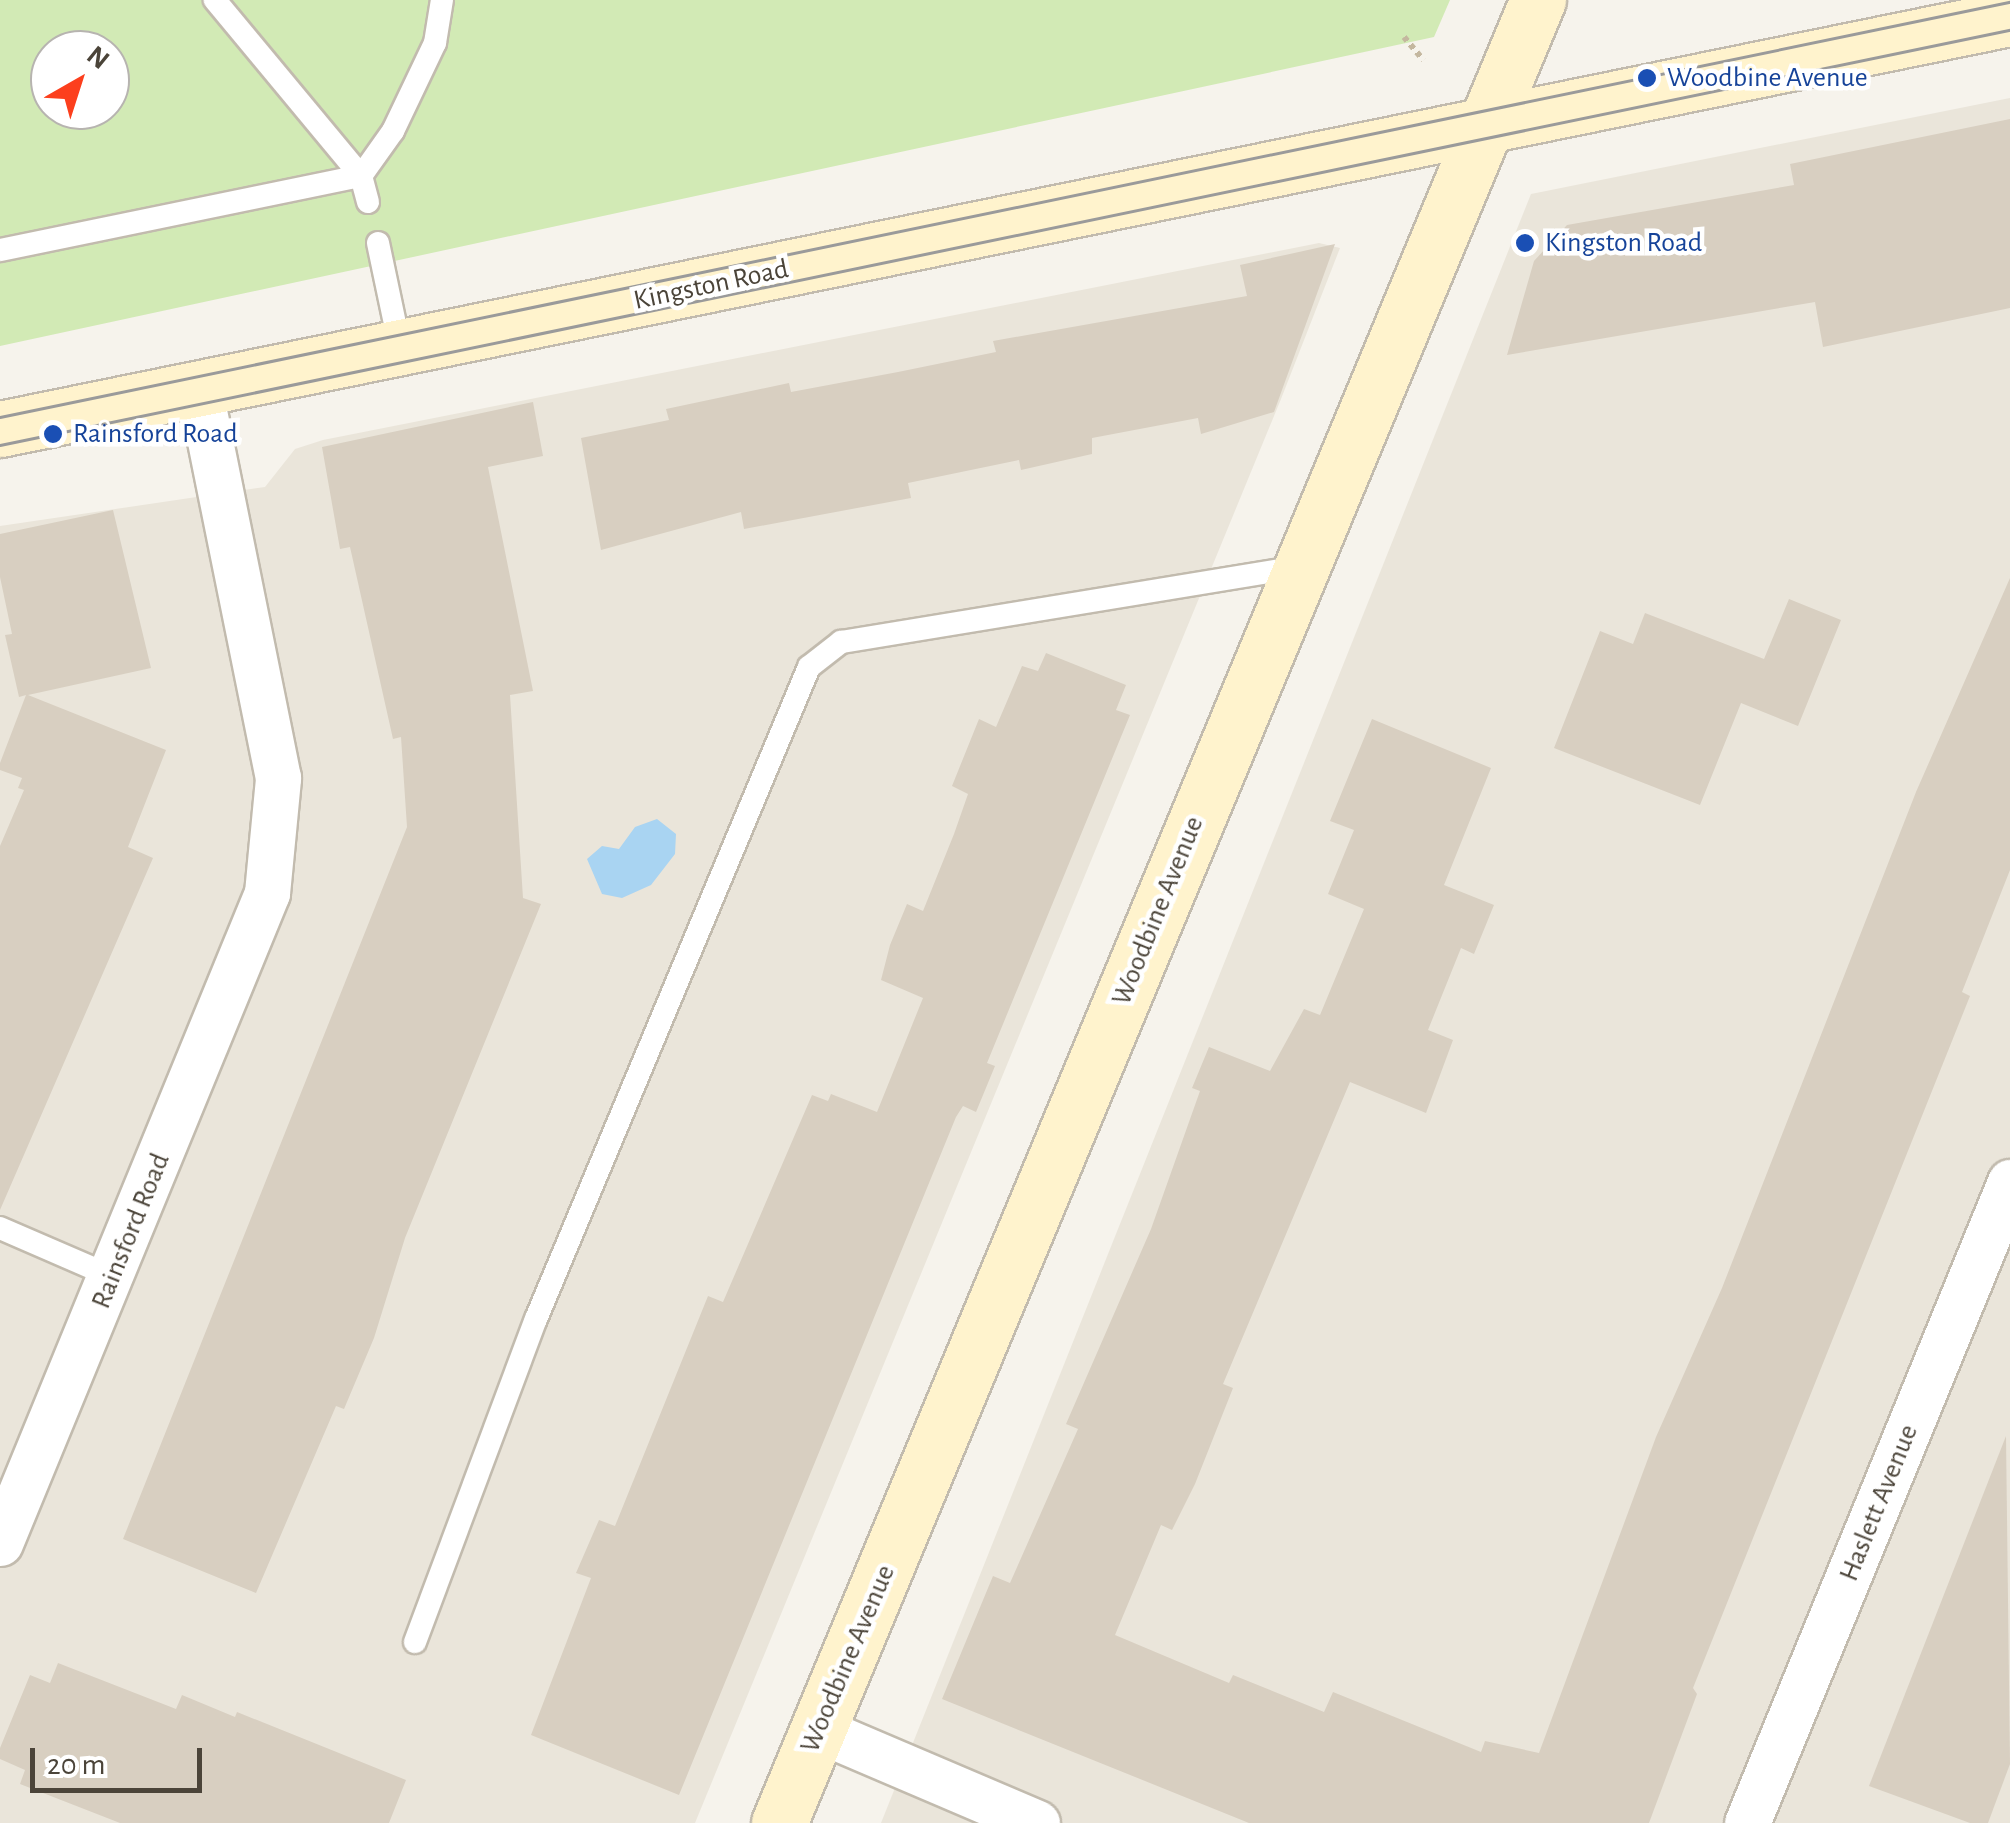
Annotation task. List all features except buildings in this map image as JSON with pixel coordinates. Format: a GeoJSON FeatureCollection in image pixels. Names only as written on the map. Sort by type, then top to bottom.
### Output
{"type":"FeatureCollection","features":[{"type":"Feature","properties":{"kind":"main road","name":"Woodbine Avenue"},"geometry":{"type":"LineString","coordinates":[[780,1823],[1538,0]]}},
{"type":"Feature","properties":{"kind":"main road","name":"Kingston Road"},"geometry":{"type":"LineString","coordinates":[[0,429],[2010,18]]}},
{"type":"Feature","properties":{"kind":"street","name":"Rainsford Road"},"geometry":{"type":"LineString","coordinates":[[0,1543],[113,1278],[267,893],[278,820],[278,778],[199,387]]}},
{"type":"Feature","properties":{"kind":"street","name":"Haslett Avenue"},"geometry":{"type":"LineString","coordinates":[[1747,1823],[2010,1182]]}},
{"type":"Feature","properties":{"kind":"street"},"geometry":{"type":"LineString","coordinates":[[819,1730],[1036,1823]]}},
{"type":"Feature","properties":{"kind":"lane"},"geometry":{"type":"LineString","coordinates":[[215,0],[361,176],[368,202]]}},
{"type":"Feature","properties":{"kind":"lane"},"geometry":{"type":"LineString","coordinates":[[0,250],[361,176],[393,130],[435,43],[442,0]]}},
{"type":"Feature","properties":{"kind":"lane"},"geometry":{"type":"LineString","coordinates":[[378,242],[401,349]]}},
{"type":"Feature","properties":{"kind":"lane"},"geometry":{"type":"LineString","coordinates":[[415,1642],[536,1320],[808,667],[841,642],[1212,576],[1299,567]]}},
{"type":"Feature","properties":{"kind":"lane"},"geometry":{"type":"LineString","coordinates":[[0,1228],[113,1278]]}},
{"type":"Feature","properties":{"kind":"path"},"geometry":{"type":"LineString","coordinates":[[1404,37],[1422,60]]}},
{"type":"Feature","properties":{"kind":"shaded area"},"geometry":{"type":"Polygon","coordinates":[[[2010,98],[2010,1823],[881,1823],[1531,194],[2010,98]]]}},
{"type":"Feature","properties":{"kind":"shaded area"},"geometry":{"type":"Polygon","coordinates":[[[1319,243],[1340,248],[1281,399],[695,1823],[0,1823],[0,526],[265,487],[295,449],[323,440],[1319,243]]]}},
{"type":"Feature","properties":{"kind":"green space"},"geometry":{"type":"Polygon","coordinates":[[[0,0],[1450,0],[1434,37],[0,346],[0,0]]]}},
{"type":"Feature","properties":{"kind":"water"},"geometry":{"type":"Polygon","coordinates":[[[657,819],[676,834],[675,854],[651,885],[622,898],[602,894],[587,859],[602,846],[619,849],[635,827],[657,819]]]}},
{"type":"Feature","properties":{"kind":"tram line"},"geometry":{"type":"LineString","coordinates":[[0,417],[2010,2]]}},
{"type":"Feature","properties":{"kind":"tram line"},"geometry":{"type":"LineString","coordinates":[[0,445],[2010,30]]}},
{"type":"Feature","properties":{"kind":"place","name":"Woodbine Avenue"},"geometry":{"type":"Point","coordinates":[1647,78]}},
{"type":"Feature","properties":{"kind":"place","name":"Kingston Road"},"geometry":{"type":"Point","coordinates":[1525,243]}},
{"type":"Feature","properties":{"kind":"place","name":"Rainsford Road"},"geometry":{"type":"Point","coordinates":[53,434]}}]}
